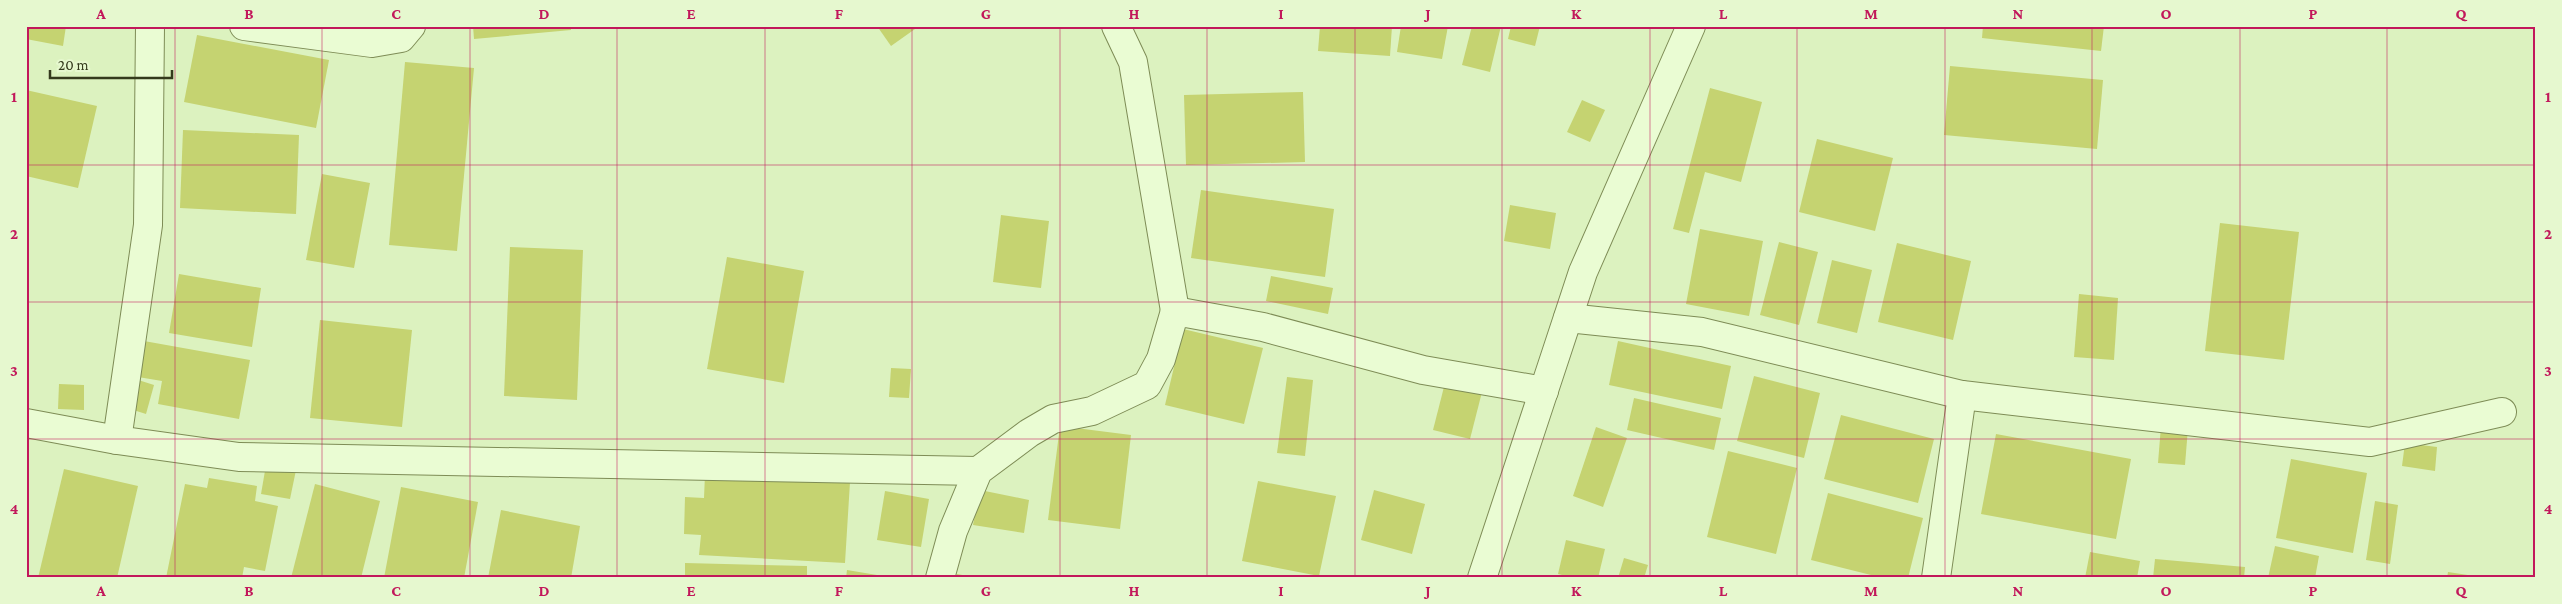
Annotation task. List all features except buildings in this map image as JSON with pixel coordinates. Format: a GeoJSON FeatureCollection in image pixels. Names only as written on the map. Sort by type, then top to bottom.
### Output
{"type":"FeatureCollection","features":[{"type":"Feature","properties":{"kind":"street"},"geometry":{"type":"LineString","coordinates":[[117,440],[148,225],[150,26]]}},
{"type":"Feature","properties":{"kind":"street"},"geometry":{"type":"LineString","coordinates":[[244,26],[372,42],[402,38],[411,26]]}},
{"type":"Feature","properties":{"kind":"street"},"geometry":{"type":"LineString","coordinates":[[940,578],[953,531],[978,471],[1029,433],[1053,419],[1092,411],[1148,385],[1161,359],[1175,311],[1134,62],[1116,26]]}},
{"type":"Feature","properties":{"kind":"street"},"geometry":{"type":"LineString","coordinates":[[1482,578],[1583,272],[1691,26]]}},
{"type":"Feature","properties":{"kind":"street"},"geometry":{"type":"LineString","coordinates":[[1175,311],[1263,327],[1423,370],[1544,390]]}},
{"type":"Feature","properties":{"kind":"street"},"geometry":{"type":"LineString","coordinates":[[1568,318],[1702,332],[1962,395],[2370,442],[2502,412]]}},
{"type":"Feature","properties":{"kind":"street"},"geometry":{"type":"LineString","coordinates":[[1936,578],[1962,395]]}},
{"type":"Feature","properties":{"kind":"street"},"geometry":{"type":"LineString","coordinates":[[26,423],[117,440],[239,457],[978,471]]}}]}
